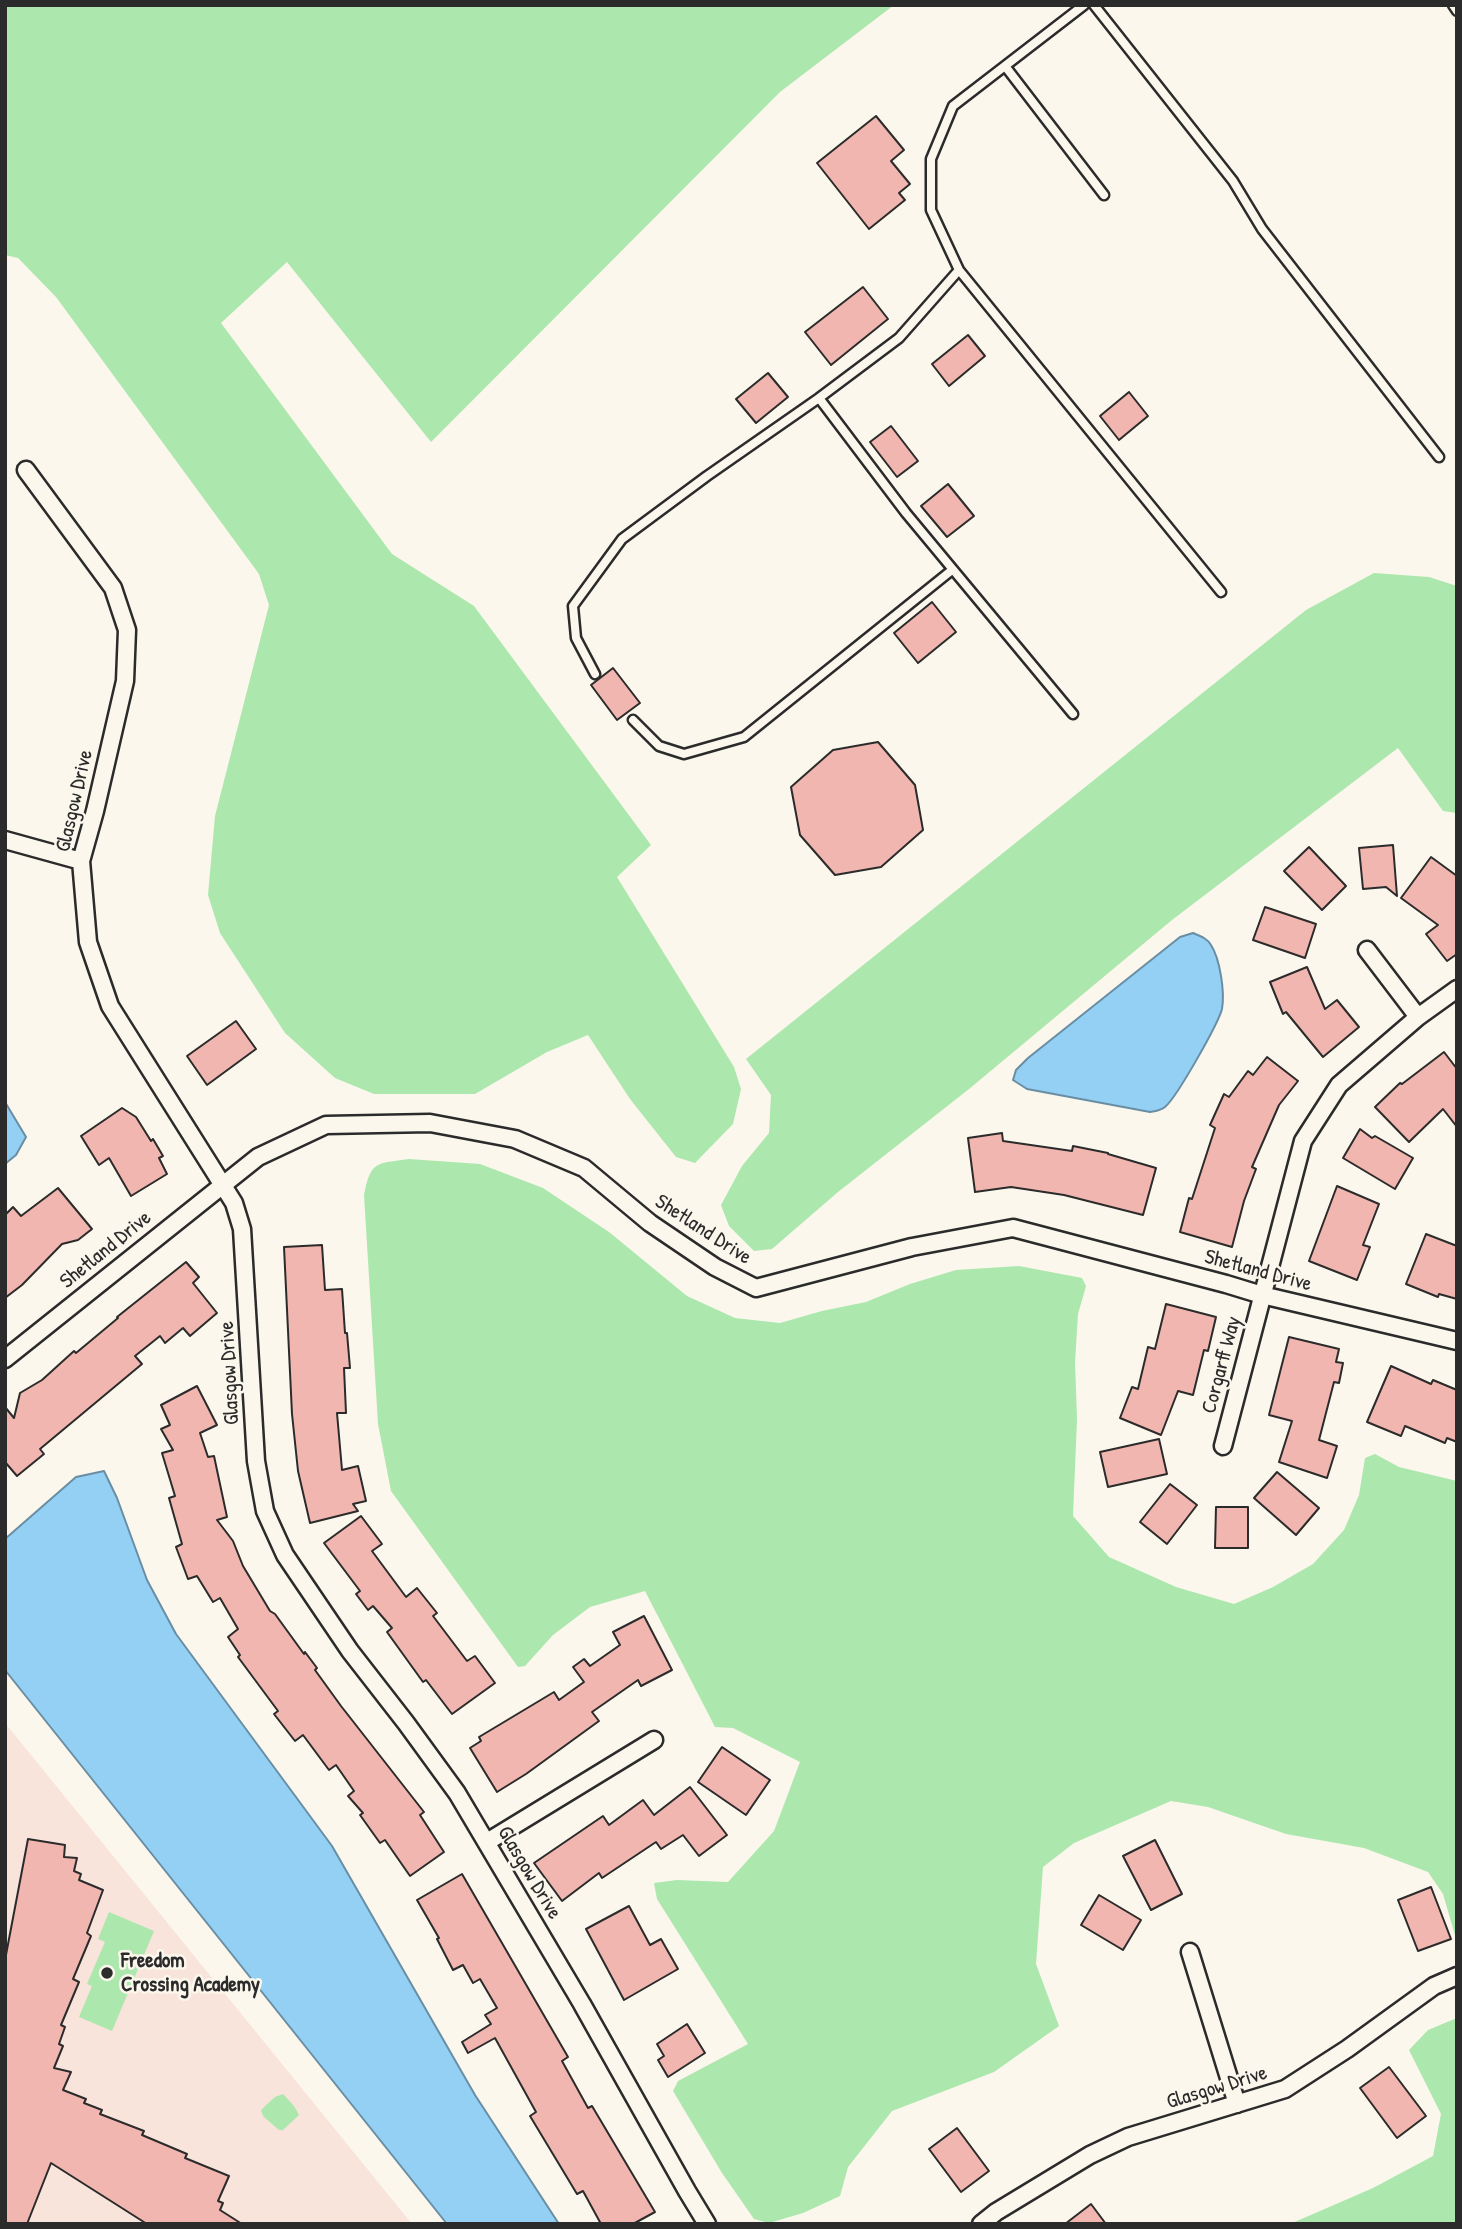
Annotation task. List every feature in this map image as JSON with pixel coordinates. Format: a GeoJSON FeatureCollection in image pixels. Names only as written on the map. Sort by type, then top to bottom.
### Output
{"type":"FeatureCollection","features":[{"type":"Feature","properties":{"kind":"street","name":"Glasgow Drive"},"geometry":{"type":"LineString","coordinates":[[26,470],[113,588],[127,629],[125,681],[81,861],[88,942],[110,1006],[234,1203],[242,1229],[256,1461],[265,1511],[285,1555],[350,1651],[457,1793],[707,2224]]}},
{"type":"Feature","properties":{"kind":"street"},"geometry":{"type":"LineString","coordinates":[[5,840],[81,861]]}},
{"type":"Feature","properties":{"kind":"street"},"geometry":{"type":"LineString","coordinates":[[1367,950],[1418,1017]]}},
{"type":"Feature","properties":{"kind":"street","name":"Corgarff Way"},"geometry":{"type":"LineString","coordinates":[[1223,1446],[1303,1141],[1339,1085],[1418,1017],[1457,989]]}},
{"type":"Feature","properties":{"kind":"street","name":"Shetland Drive"},"geometry":{"type":"LineString","coordinates":[[5,1359],[258,1157],[327,1125],[430,1123],[515,1139],[584,1168],[650,1223],[715,1267],[756,1288],[912,1247],[1013,1228],[1262,1296],[1457,1341]]}},
{"type":"Feature","properties":{"kind":"street"},"geometry":{"type":"LineString","coordinates":[[487,1842],[654,1740]]}},
{"type":"Feature","properties":{"kind":"street"},"geometry":{"type":"LineString","coordinates":[[1190,1951],[1237,2105]]}},
{"type":"Feature","properties":{"kind":"street","name":"Glasgow Drive"},"geometry":{"type":"LineString","coordinates":[[981,2224],[996,2212],[1090,2155],[1128,2137],[1284,2089],[1347,2049],[1434,1986],[1457,1976]]}},
{"type":"Feature","properties":{"kind":"lane"},"geometry":{"type":"LineString","coordinates":[[1084,5],[953,106],[931,159],[932,210],[959,270],[1221,592]]}},
{"type":"Feature","properties":{"kind":"lane"},"geometry":{"type":"LineString","coordinates":[[1094,5],[1233,181],[1262,229],[1439,457]]}},
{"type":"Feature","properties":{"kind":"lane"},"geometry":{"type":"LineString","coordinates":[[1453,5],[1457,11]]}},
{"type":"Feature","properties":{"kind":"lane"},"geometry":{"type":"LineString","coordinates":[[1005,66],[1104,195]]}},
{"type":"Feature","properties":{"kind":"lane"},"geometry":{"type":"LineString","coordinates":[[595,674],[576,638],[573,606],[622,539],[899,338],[959,270]]}},
{"type":"Feature","properties":{"kind":"lane"},"geometry":{"type":"LineString","coordinates":[[819,398],[906,513],[1073,714]]}},
{"type":"Feature","properties":{"kind":"lane"},"geometry":{"type":"LineString","coordinates":[[633,720],[659,746],[684,754],[744,737],[952,570]]}},
{"type":"Feature","properties":{"kind":"shaded area","name":"Freedom Crossing Academy"},"geometry":{"type":"Polygon","coordinates":[[[5,1723],[412,2224],[5,2224],[5,1723]]]}},
{"type":"Feature","properties":{"kind":"green space"},"geometry":{"type":"Polygon","coordinates":[[[5,5],[894,5],[780,92],[431,442],[287,262],[221,323],[392,554],[474,606],[651,845],[617,877],[734,1067],[741,1089],[733,1124],[695,1163],[676,1157],[630,1099],[588,1035],[547,1052],[475,1094],[374,1094],[335,1078],[285,1033],[220,933],[208,895],[215,816],[269,605],[259,574],[56,297],[18,258],[5,255],[5,5]]]}},
{"type":"Feature","properties":{"kind":"green space"},"geometry":{"type":"Polygon","coordinates":[[[1374,573],[1429,577],[1457,586],[1457,813],[1443,811],[1398,748],[1172,920],[772,1249],[754,1251],[729,1226],[721,1205],[742,1166],[769,1133],[771,1095],[746,1059],[1306,610],[1374,573]]]}},
{"type":"Feature","properties":{"kind":"green space"},"geometry":{"type":"Polygon","coordinates":[[[409,1159],[480,1164],[543,1188],[609,1232],[687,1296],[735,1318],[780,1323],[866,1302],[910,1284],[956,1270],[1019,1266],[1082,1278],[1086,1286],[1078,1314],[1075,1362],[1077,1419],[1073,1516],[1109,1557],[1176,1587],[1234,1604],[1273,1587],[1313,1564],[1344,1530],[1359,1495],[1365,1458],[1375,1454],[1399,1467],[1457,1481],[1457,1942],[1443,1894],[1428,1872],[1364,1848],[1286,1834],[1208,1807],[1171,1801],[1074,1843],[1043,1867],[1036,1964],[1059,2026],[994,2072],[892,2111],[848,2167],[840,2196],[803,2213],[769,2223],[754,2219],[722,2173],[673,2091],[678,2081],[748,2044],[657,1899],[654,1883],[677,1880],[728,1882],[774,1831],[800,1762],[733,1728],[715,1727],[645,1591],[590,1607],[553,1635],[525,1666],[518,1667],[391,1491],[378,1424],[364,1195],[369,1175],[377,1166],[409,1159]]]}},
{"type":"Feature","properties":{"kind":"green space"},"geometry":{"type":"Polygon","coordinates":[[[109,1912],[154,1931],[112,2031],[79,2017],[92,1986],[87,1984],[105,1942],[98,1939],[109,1912]]]}},
{"type":"Feature","properties":{"kind":"green space"},"geometry":{"type":"Polygon","coordinates":[[[1457,2018],[1457,2224],[1290,2224],[1373,2188],[1433,2156],[1441,2114],[1409,2050],[1428,2030],[1457,2018]]]}},
{"type":"Feature","properties":{"kind":"green space"},"geometry":{"type":"Polygon","coordinates":[[[283,2094],[299,2115],[283,2130],[279,2130],[263,2116],[261,2110],[275,2097],[283,2094]]]}},
{"type":"Feature","properties":{"kind":"water"},"geometry":{"type":"Polygon","coordinates":[[[1193,933],[1207,941],[1214,951],[1221,976],[1222,1009],[1196,1060],[1165,1107],[1150,1112],[1027,1089],[1013,1080],[1016,1070],[1028,1058],[1180,937],[1193,933]]]}},
{"type":"Feature","properties":{"kind":"water"},"geometry":{"type":"Polygon","coordinates":[[[5,1102],[26,1137],[16,1155],[5,1164],[5,1102]]]}},
{"type":"Feature","properties":{"kind":"water"},"geometry":{"type":"Polygon","coordinates":[[[104,1471],[117,1498],[147,1580],[176,1634],[332,1846],[475,2095],[559,2224],[447,2224],[5,1670],[5,1539],[76,1477],[104,1471]]]}},
{"type":"Feature","properties":{"kind":"building"},"geometry":{"type":"Polygon","coordinates":[[[876,116],[904,150],[891,161],[910,184],[899,193],[905,200],[869,229],[817,163],[876,116]]]}},
{"type":"Feature","properties":{"kind":"building"},"geometry":{"type":"Polygon","coordinates":[[[863,287],[888,319],[831,365],[805,332],[863,287]]]}},
{"type":"Feature","properties":{"kind":"building"},"geometry":{"type":"Polygon","coordinates":[[[968,335],[985,356],[949,386],[932,364],[968,335]]]}},
{"type":"Feature","properties":{"kind":"building"},"geometry":{"type":"Polygon","coordinates":[[[768,373],[788,397],[756,423],[736,399],[768,373]]]}},
{"type":"Feature","properties":{"kind":"building"},"geometry":{"type":"Polygon","coordinates":[[[1129,392],[1148,416],[1119,440],[1100,416],[1129,392]]]}},
{"type":"Feature","properties":{"kind":"building"},"geometry":{"type":"Polygon","coordinates":[[[891,426],[918,461],[897,477],[870,442],[891,426]]]}},
{"type":"Feature","properties":{"kind":"building"},"geometry":{"type":"Polygon","coordinates":[[[948,484],[974,516],[947,537],[921,506],[948,484]]]}},
{"type":"Feature","properties":{"kind":"building"},"geometry":{"type":"Polygon","coordinates":[[[932,602],[956,632],[918,663],[894,633],[932,602]]]}},
{"type":"Feature","properties":{"kind":"building"},"geometry":{"type":"Polygon","coordinates":[[[613,668],[640,703],[617,720],[591,685],[613,668]]]}},
{"type":"Feature","properties":{"kind":"building"},"geometry":{"type":"Polygon","coordinates":[[[878,742],[915,785],[923,830],[881,867],[835,875],[800,835],[791,787],[833,750],[878,742]]]}},
{"type":"Feature","properties":{"kind":"building"},"geometry":{"type":"Polygon","coordinates":[[[1393,845],[1397,896],[1386,887],[1363,889],[1359,848],[1393,845]]]}},
{"type":"Feature","properties":{"kind":"building"},"geometry":{"type":"Polygon","coordinates":[[[1309,847],[1346,886],[1322,910],[1284,871],[1309,847]]]}},
{"type":"Feature","properties":{"kind":"building"},"geometry":{"type":"Polygon","coordinates":[[[1431,857],[1457,876],[1457,954],[1447,961],[1426,934],[1438,925],[1401,898],[1431,857]]]}},
{"type":"Feature","properties":{"kind":"building"},"geometry":{"type":"Polygon","coordinates":[[[1265,907],[1316,924],[1305,958],[1253,940],[1265,907]]]}},
{"type":"Feature","properties":{"kind":"building"},"geometry":{"type":"Polygon","coordinates":[[[1307,967],[1325,1009],[1337,1000],[1359,1027],[1323,1057],[1286,1012],[1283,1014],[1270,982],[1307,967]]]}},
{"type":"Feature","properties":{"kind":"building"},"geometry":{"type":"Polygon","coordinates":[[[236,1021],[256,1049],[207,1085],[187,1056],[236,1021]]]}},
{"type":"Feature","properties":{"kind":"building"},"geometry":{"type":"Polygon","coordinates":[[[1444,1052],[1457,1069],[1457,1127],[1443,1109],[1409,1142],[1375,1107],[1400,1083],[1444,1052]]]}},
{"type":"Feature","properties":{"kind":"building"},"geometry":{"type":"Polygon","coordinates":[[[1267,1057],[1298,1081],[1279,1105],[1252,1167],[1256,1169],[1232,1247],[1180,1232],[1189,1198],[1192,1199],[1215,1128],[1210,1125],[1224,1094],[1229,1097],[1248,1071],[1253,1075],[1267,1057]]]}},
{"type":"Feature","properties":{"kind":"building"},"geometry":{"type":"Polygon","coordinates":[[[122,1108],[136,1117],[151,1141],[153,1139],[163,1156],[159,1158],[167,1174],[131,1196],[109,1158],[99,1165],[81,1136],[122,1108]]]}},
{"type":"Feature","properties":{"kind":"building"},"geometry":{"type":"Polygon","coordinates":[[[1360,1129],[1372,1138],[1375,1136],[1413,1158],[1395,1189],[1343,1158],[1360,1129]]]}},
{"type":"Feature","properties":{"kind":"building"},"geometry":{"type":"Polygon","coordinates":[[[1002,1133],[1003,1141],[1072,1151],[1073,1146],[1108,1153],[1156,1168],[1143,1215],[1064,1195],[1011,1187],[975,1192],[968,1138],[1002,1133]]]}},
{"type":"Feature","properties":{"kind":"building"},"geometry":{"type":"Polygon","coordinates":[[[1337,1186],[1379,1204],[1363,1245],[1370,1247],[1357,1280],[1309,1261],[1337,1186]]]}},
{"type":"Feature","properties":{"kind":"building"},"geometry":{"type":"Polygon","coordinates":[[[58,1188],[92,1229],[78,1240],[62,1244],[22,1285],[5,1298],[5,1215],[13,1207],[21,1216],[58,1188]]]}},
{"type":"Feature","properties":{"kind":"building"},"geometry":{"type":"Polygon","coordinates":[[[1426,1234],[1457,1246],[1457,1299],[1439,1294],[1438,1297],[1406,1284],[1426,1234]]]}},
{"type":"Feature","properties":{"kind":"building"},"geometry":{"type":"Polygon","coordinates":[[[322,1245],[325,1290],[342,1289],[347,1333],[350,1368],[344,1368],[346,1413],[337,1413],[342,1470],[358,1466],[366,1501],[353,1504],[358,1511],[310,1523],[298,1471],[292,1414],[284,1247],[322,1245]]]}},
{"type":"Feature","properties":{"kind":"building"},"geometry":{"type":"Polygon","coordinates":[[[186,1262],[199,1277],[193,1283],[217,1313],[190,1336],[183,1328],[165,1343],[160,1336],[135,1356],[142,1364],[40,1449],[44,1454],[17,1476],[5,1462],[5,1407],[14,1418],[20,1393],[42,1380],[74,1351],[76,1353],[186,1262]]]}},
{"type":"Feature","properties":{"kind":"building"},"geometry":{"type":"Polygon","coordinates":[[[1166,1304],[1216,1317],[1208,1351],[1204,1350],[1193,1395],[1178,1391],[1161,1435],[1120,1418],[1132,1387],[1138,1389],[1148,1347],[1155,1349],[1166,1304]]]}},
{"type":"Feature","properties":{"kind":"building"},"geometry":{"type":"Polygon","coordinates":[[[1289,1337],[1339,1349],[1336,1362],[1343,1363],[1339,1383],[1334,1382],[1319,1440],[1337,1446],[1327,1478],[1279,1462],[1292,1421],[1269,1415],[1289,1337]]]}},
{"type":"Feature","properties":{"kind":"building"},"geometry":{"type":"Polygon","coordinates":[[[1391,1366],[1431,1384],[1433,1380],[1457,1390],[1457,1442],[1447,1438],[1445,1443],[1405,1426],[1401,1436],[1367,1422],[1391,1366]]]}},
{"type":"Feature","properties":{"kind":"building"},"geometry":{"type":"Polygon","coordinates":[[[197,1386],[217,1425],[200,1433],[208,1457],[214,1456],[227,1517],[217,1520],[233,1541],[243,1566],[270,1611],[304,1654],[305,1652],[341,1706],[424,1812],[420,1815],[444,1852],[410,1876],[385,1840],[380,1843],[360,1815],[363,1813],[348,1796],[354,1791],[336,1765],[329,1770],[303,1735],[295,1741],[274,1714],[278,1711],[238,1657],[240,1655],[228,1637],[238,1629],[220,1598],[213,1602],[197,1576],[188,1579],[176,1547],[182,1544],[169,1498],[175,1496],[162,1453],[173,1450],[161,1429],[170,1425],[161,1405],[197,1386]]]}},
{"type":"Feature","properties":{"kind":"building"},"geometry":{"type":"Polygon","coordinates":[[[1159,1439],[1167,1474],[1108,1487],[1100,1452],[1159,1439]]]}},
{"type":"Feature","properties":{"kind":"building"},"geometry":{"type":"Polygon","coordinates":[[[1277,1472],[1319,1508],[1296,1535],[1254,1498],[1277,1472]]]}},
{"type":"Feature","properties":{"kind":"building"},"geometry":{"type":"Polygon","coordinates":[[[1170,1484],[1197,1505],[1167,1544],[1140,1522],[1170,1484]]]}},
{"type":"Feature","properties":{"kind":"building"},"geometry":{"type":"Polygon","coordinates":[[[1216,1507],[1248,1507],[1248,1548],[1215,1548],[1216,1507]]]}},
{"type":"Feature","properties":{"kind":"building"},"geometry":{"type":"Polygon","coordinates":[[[361,1516],[382,1544],[372,1551],[406,1597],[417,1588],[437,1613],[433,1616],[467,1661],[475,1656],[495,1683],[452,1714],[426,1680],[423,1682],[387,1632],[392,1628],[373,1606],[368,1610],[356,1594],[360,1591],[324,1543],[361,1516]]]}},
{"type":"Feature","properties":{"kind":"building"},"geometry":{"type":"Polygon","coordinates":[[[644,1616],[672,1670],[641,1686],[638,1680],[592,1712],[599,1721],[497,1792],[470,1748],[481,1741],[479,1737],[554,1692],[559,1700],[584,1682],[573,1667],[584,1659],[590,1666],[620,1645],[613,1632],[644,1616]]]}},
{"type":"Feature","properties":{"kind":"building"},"geometry":{"type":"Polygon","coordinates":[[[722,1747],[770,1780],[746,1815],[698,1782],[722,1747]]]}},
{"type":"Feature","properties":{"kind":"building"},"geometry":{"type":"Polygon","coordinates":[[[690,1787],[727,1835],[699,1856],[683,1835],[661,1849],[656,1842],[602,1878],[599,1873],[562,1901],[534,1863],[603,1816],[609,1825],[643,1800],[654,1815],[690,1787]]]}},
{"type":"Feature","properties":{"kind":"building"},"geometry":{"type":"Polygon","coordinates":[[[28,1839],[65,1845],[64,1857],[77,1858],[74,1871],[81,1874],[79,1880],[103,1890],[87,1933],[91,1936],[73,1979],[79,1982],[61,2025],[65,2027],[59,2044],[63,2046],[54,2068],[71,2072],[63,2090],[86,2099],[84,2103],[102,2110],[100,2114],[144,2131],[142,2135],[187,2154],[185,2158],[229,2176],[218,2201],[223,2203],[220,2210],[242,2224],[147,2224],[51,2163],[27,2224],[5,2224],[5,1960],[28,1839]]]}},
{"type":"Feature","properties":{"kind":"building"},"geometry":{"type":"Polygon","coordinates":[[[1155,1840],[1182,1894],[1151,1910],[1123,1856],[1155,1840]]]}},
{"type":"Feature","properties":{"kind":"building"},"geometry":{"type":"Polygon","coordinates":[[[462,1874],[568,2057],[562,2061],[588,2108],[592,2106],[655,2212],[633,2224],[601,2224],[583,2191],[577,2194],[530,2116],[536,2112],[495,2038],[468,2053],[462,2042],[491,2024],[485,2015],[497,2008],[480,1979],[473,1983],[463,1965],[453,1970],[437,1939],[439,1938],[417,1900],[462,1874]]]}},
{"type":"Feature","properties":{"kind":"building"},"geometry":{"type":"Polygon","coordinates":[[[1431,1887],[1451,1939],[1418,1951],[1398,1900],[1431,1887]]]}},
{"type":"Feature","properties":{"kind":"building"},"geometry":{"type":"Polygon","coordinates":[[[1099,1895],[1141,1920],[1123,1950],[1081,1925],[1099,1895]]]}},
{"type":"Feature","properties":{"kind":"building"},"geometry":{"type":"Polygon","coordinates":[[[629,1906],[650,1945],[661,1939],[678,1969],[624,2000],[586,1929],[629,1906]]]}},
{"type":"Feature","properties":{"kind":"building"},"geometry":{"type":"Polygon","coordinates":[[[687,2024],[705,2053],[668,2077],[658,2060],[664,2056],[657,2044],[687,2024]]]}},
{"type":"Feature","properties":{"kind":"building"},"geometry":{"type":"Polygon","coordinates":[[[1389,2067],[1426,2116],[1397,2138],[1360,2088],[1389,2067]]]}},
{"type":"Feature","properties":{"kind":"building"},"geometry":{"type":"Polygon","coordinates":[[[957,2128],[989,2171],[961,2192],[929,2149],[957,2128]]]}},
{"type":"Feature","properties":{"kind":"building"},"geometry":{"type":"Polygon","coordinates":[[[1091,2204],[1106,2224],[1065,2224],[1091,2204]]]}},
{"type":"Feature","properties":{"kind":"place","name":"Freedom Crossing Academy"},"geometry":{"type":"Point","coordinates":[107,1973]}}]}
